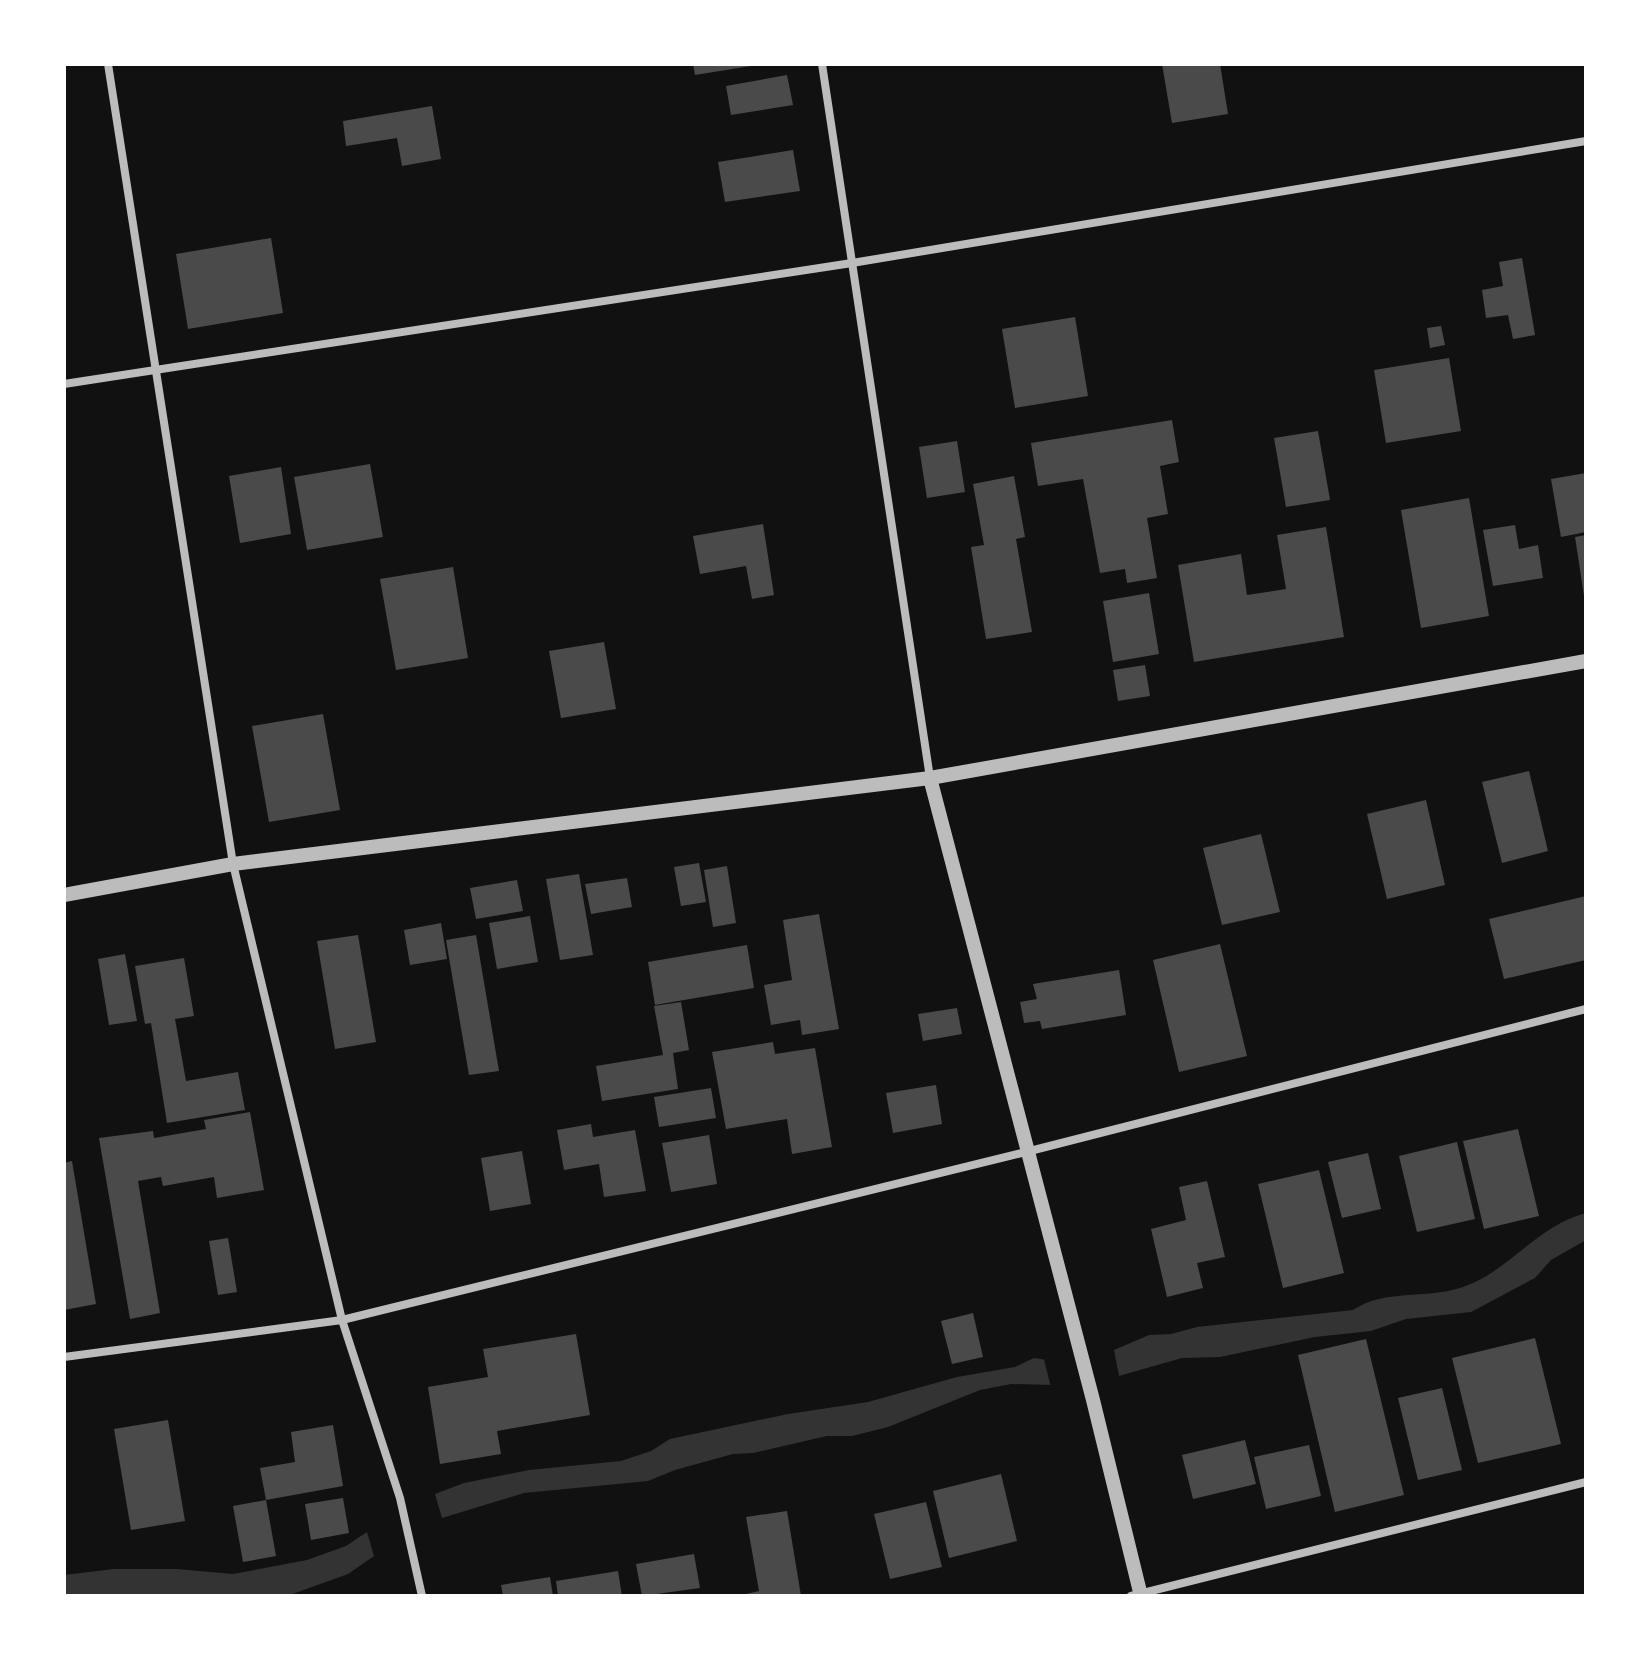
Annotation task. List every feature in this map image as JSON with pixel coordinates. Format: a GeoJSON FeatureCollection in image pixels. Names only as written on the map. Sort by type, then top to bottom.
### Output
{"type":"FeatureCollection","features":[{"type":"Feature","properties":{"kind":"street"},"geometry":{"type":"LineString","coordinates":[[108,64],[233,864],[342,1320],[400,1498],[422,1596]]}},
{"type":"Feature","properties":{"kind":"street"},"geometry":{"type":"LineString","coordinates":[[822,64],[930,778],[1093,1400],[1138,1595],[1586,1482]]}},
{"type":"Feature","properties":{"kind":"street"},"geometry":{"type":"LineString","coordinates":[[64,384],[852,263],[1586,141]]}},
{"type":"Feature","properties":{"kind":"street"},"geometry":{"type":"LineString","coordinates":[[64,895],[233,864],[930,778],[1586,661]]}},
{"type":"Feature","properties":{"kind":"street"},"geometry":{"type":"LineString","coordinates":[[64,1357],[342,1320],[1026,1152],[1586,1009]]}},
{"type":"Feature","properties":{"kind":"shaded area"},"geometry":{"type":"Polygon","coordinates":[[[1586,1213],[1586,1240],[1551,1260],[1535,1278],[1471,1312],[1406,1319],[1371,1331],[1315,1337],[1220,1357],[1182,1358],[1119,1376],[1114,1350],[1149,1335],[1353,1310],[1378,1299],[1460,1288],[1493,1272],[1552,1228],[1586,1213]]]}},
{"type":"Feature","properties":{"kind":"shaded area"},"geometry":{"type":"Polygon","coordinates":[[[1034,1358],[1048,1360],[1054,1385],[1011,1384],[980,1390],[888,1427],[852,1436],[827,1436],[753,1453],[733,1454],[648,1481],[524,1493],[442,1518],[435,1494],[464,1483],[529,1470],[621,1461],[651,1451],[670,1439],[788,1414],[868,1402],[957,1377],[1015,1367],[1034,1358]]]}},
{"type":"Feature","properties":{"kind":"shaded area"},"geometry":{"type":"Polygon","coordinates":[[[367,1532],[374,1556],[348,1574],[287,1596],[64,1596],[64,1575],[114,1569],[177,1569],[233,1574],[307,1560],[346,1546],[367,1532]]]}},
{"type":"Feature","properties":{"kind":"pier"},"geometry":{"type":"Polygon","coordinates":[[[1043,1355],[1051,1358],[1058,1384],[1055,1389],[1051,1388],[1043,1355]]]}},
{"type":"Feature","properties":{"kind":"building"},"geometry":{"type":"Polygon","coordinates":[[[693,64],[751,64],[751,66],[695,75],[693,64]]]}},
{"type":"Feature","properties":{"kind":"building"},"geometry":{"type":"Polygon","coordinates":[[[1162,64],[1220,64],[1228,114],[1172,123],[1162,64]]]}},
{"type":"Feature","properties":{"kind":"building"},"geometry":{"type":"Polygon","coordinates":[[[787,75],[793,105],[731,115],[726,86],[787,75]]]}},
{"type":"Feature","properties":{"kind":"building"},"geometry":{"type":"Polygon","coordinates":[[[432,106],[441,159],[402,166],[397,138],[346,146],[343,121],[432,106]]]}},
{"type":"Feature","properties":{"kind":"building"},"geometry":{"type":"Polygon","coordinates":[[[793,150],[800,191],[725,202],[718,162],[793,150]]]}},
{"type":"Feature","properties":{"kind":"building"},"geometry":{"type":"Polygon","coordinates":[[[271,238],[283,313],[188,329],[176,254],[271,238]]]}},
{"type":"Feature","properties":{"kind":"building"},"geometry":{"type":"Polygon","coordinates":[[[1522,258],[1535,335],[1513,339],[1508,315],[1486,318],[1482,290],[1503,286],[1499,262],[1522,258]]]}},
{"type":"Feature","properties":{"kind":"building"},"geometry":{"type":"Polygon","coordinates":[[[1075,317],[1088,396],[1015,408],[1002,329],[1075,317]]]}},
{"type":"Feature","properties":{"kind":"building"},"geometry":{"type":"Polygon","coordinates":[[[1441,326],[1445,345],[1430,348],[1427,328],[1441,326]]]}},
{"type":"Feature","properties":{"kind":"building"},"geometry":{"type":"Polygon","coordinates":[[[1449,358],[1461,431],[1386,443],[1374,370],[1449,358]]]}},
{"type":"Feature","properties":{"kind":"building"},"geometry":{"type":"Polygon","coordinates":[[[1172,420],[1179,462],[1160,466],[1168,514],[1147,518],[1157,578],[1127,583],[1125,569],[1100,573],[1083,479],[1038,486],[1031,443],[1172,420]]]}},
{"type":"Feature","properties":{"kind":"building"},"geometry":{"type":"Polygon","coordinates":[[[1318,431],[1330,500],[1286,507],[1274,438],[1318,431]]]}},
{"type":"Feature","properties":{"kind":"building"},"geometry":{"type":"Polygon","coordinates":[[[957,441],[965,492],[927,498],[919,447],[957,441]]]}},
{"type":"Feature","properties":{"kind":"building"},"geometry":{"type":"Polygon","coordinates":[[[370,464],[383,537],[307,550],[294,477],[370,464]]]}},
{"type":"Feature","properties":{"kind":"building"},"geometry":{"type":"Polygon","coordinates":[[[281,467],[291,534],[240,543],[229,476],[281,467]]]}},
{"type":"Feature","properties":{"kind":"building"},"geometry":{"type":"Polygon","coordinates":[[[1586,473],[1586,532],[1561,537],[1551,479],[1586,473]]]}},
{"type":"Feature","properties":{"kind":"building"},"geometry":{"type":"Polygon","coordinates":[[[1014,476],[1025,537],[1016,539],[1032,632],[986,639],[971,547],[984,545],[973,484],[1014,476]]]}},
{"type":"Feature","properties":{"kind":"building"},"geometry":{"type":"Polygon","coordinates":[[[1469,498],[1489,616],[1421,628],[1401,510],[1469,498]]]}},
{"type":"Feature","properties":{"kind":"building"},"geometry":{"type":"Polygon","coordinates":[[[763,524],[774,595],[752,599],[746,566],[700,574],[693,536],[763,524]]]}},
{"type":"Feature","properties":{"kind":"building"},"geometry":{"type":"Polygon","coordinates":[[[1515,525],[1519,549],[1538,545],[1543,578],[1493,586],[1483,530],[1515,525]]]}},
{"type":"Feature","properties":{"kind":"building"},"geometry":{"type":"Polygon","coordinates":[[[1326,527],[1344,637],[1194,662],[1178,565],[1241,554],[1247,595],[1286,589],[1277,535],[1326,527]]]}},
{"type":"Feature","properties":{"kind":"building"},"geometry":{"type":"Polygon","coordinates":[[[1586,535],[1586,596],[1584,596],[1575,537],[1586,535]]]}},
{"type":"Feature","properties":{"kind":"building"},"geometry":{"type":"Polygon","coordinates":[[[453,567],[468,658],[396,670],[380,579],[453,567]]]}},
{"type":"Feature","properties":{"kind":"building"},"geometry":{"type":"Polygon","coordinates":[[[1149,593],[1159,654],[1113,662],[1103,601],[1149,593]]]}},
{"type":"Feature","properties":{"kind":"building"},"geometry":{"type":"Polygon","coordinates":[[[604,642],[616,709],[561,718],[549,651],[604,642]]]}},
{"type":"Feature","properties":{"kind":"building"},"geometry":{"type":"Polygon","coordinates":[[[1145,665],[1150,696],[1118,701],[1113,670],[1145,665]]]}},
{"type":"Feature","properties":{"kind":"building"},"geometry":{"type":"Polygon","coordinates":[[[323,714],[340,810],[269,822],[252,726],[323,714]]]}},
{"type":"Feature","properties":{"kind":"building"},"geometry":{"type":"Polygon","coordinates":[[[1529,771],[1548,851],[1502,863],[1482,782],[1529,771]]]}},
{"type":"Feature","properties":{"kind":"building"},"geometry":{"type":"Polygon","coordinates":[[[1426,800],[1445,885],[1387,899],[1367,814],[1426,800]]]}},
{"type":"Feature","properties":{"kind":"building"},"geometry":{"type":"Polygon","coordinates":[[[1261,834],[1280,912],[1222,925],[1203,848],[1261,834]]]}},
{"type":"Feature","properties":{"kind":"building"},"geometry":{"type":"Polygon","coordinates":[[[699,863],[706,902],[681,906],[674,867],[699,863]]]}},
{"type":"Feature","properties":{"kind":"building"},"geometry":{"type":"Polygon","coordinates":[[[727,866],[736,923],[713,927],[704,870],[727,866]]]}},
{"type":"Feature","properties":{"kind":"building"},"geometry":{"type":"Polygon","coordinates":[[[579,874],[593,955],[560,960],[546,879],[579,874]]]}},
{"type":"Feature","properties":{"kind":"building"},"geometry":{"type":"Polygon","coordinates":[[[627,878],[632,907],[591,914],[585,884],[627,878]]]}},
{"type":"Feature","properties":{"kind":"building"},"geometry":{"type":"Polygon","coordinates":[[[517,880],[523,911],[476,919],[470,888],[517,880]]]}},
{"type":"Feature","properties":{"kind":"building"},"geometry":{"type":"Polygon","coordinates":[[[1586,896],[1586,960],[1504,979],[1489,919],[1586,896]]]}},
{"type":"Feature","properties":{"kind":"building"},"geometry":{"type":"Polygon","coordinates":[[[819,914],[839,1029],[802,1035],[800,1020],[771,1025],[764,985],[792,980],[783,920],[819,914]]]}},
{"type":"Feature","properties":{"kind":"building"},"geometry":{"type":"Polygon","coordinates":[[[530,916],[538,962],[497,969],[489,923],[530,916]]]}},
{"type":"Feature","properties":{"kind":"building"},"geometry":{"type":"Polygon","coordinates":[[[441,923],[447,959],[410,965],[404,930],[441,923]]]}},
{"type":"Feature","properties":{"kind":"building"},"geometry":{"type":"Polygon","coordinates":[[[358,935],[376,1042],[335,1049],[317,941],[358,935]]]}},
{"type":"Feature","properties":{"kind":"building"},"geometry":{"type":"Polygon","coordinates":[[[476,935],[499,1071],[469,1075],[446,940],[476,935]]]}},
{"type":"Feature","properties":{"kind":"building"},"geometry":{"type":"Polygon","coordinates":[[[1220,944],[1247,1056],[1179,1072],[1153,960],[1220,944]]]}},
{"type":"Feature","properties":{"kind":"building"},"geometry":{"type":"Polygon","coordinates":[[[747,945],[754,988],[655,1005],[648,962],[747,945]]]}},
{"type":"Feature","properties":{"kind":"building"},"geometry":{"type":"Polygon","coordinates":[[[125,954],[137,1021],[109,1025],[98,959],[125,954]]]}},
{"type":"Feature","properties":{"kind":"building"},"geometry":{"type":"Polygon","coordinates":[[[184,958],[194,1016],[175,1019],[186,1081],[238,1072],[245,1110],[167,1123],[151,1023],[145,1024],[135,966],[184,958]]]}},
{"type":"Feature","properties":{"kind":"building"},"geometry":{"type":"Polygon","coordinates":[[[1119,970],[1126,1015],[1042,1029],[1040,1021],[1024,1023],[1020,1002],[1037,999],[1033,984],[1119,970]]]}},
{"type":"Feature","properties":{"kind":"building"},"geometry":{"type":"Polygon","coordinates":[[[681,1002],[689,1050],[673,1053],[678,1089],[602,1101],[596,1066],[663,1055],[654,1006],[681,1002]]]}},
{"type":"Feature","properties":{"kind":"building"},"geometry":{"type":"Polygon","coordinates":[[[957,1008],[962,1034],[923,1041],[918,1014],[957,1008]]]}},
{"type":"Feature","properties":{"kind":"building"},"geometry":{"type":"Polygon","coordinates":[[[773,1042],[775,1054],[815,1048],[832,1147],[792,1154],[787,1119],[726,1129],[712,1052],[773,1042]]]}},
{"type":"Feature","properties":{"kind":"building"},"geometry":{"type":"Polygon","coordinates":[[[936,1085],[942,1124],[893,1133],[886,1093],[936,1085]]]}},
{"type":"Feature","properties":{"kind":"building"},"geometry":{"type":"Polygon","coordinates":[[[711,1088],[716,1118],[659,1127],[654,1097],[711,1088]]]}},
{"type":"Feature","properties":{"kind":"building"},"geometry":{"type":"Polygon","coordinates":[[[250,1112],[264,1190],[217,1198],[214,1177],[163,1186],[161,1177],[138,1181],[160,1313],[130,1319],[99,1138],[153,1131],[154,1138],[206,1129],[204,1120],[250,1112]]]}},
{"type":"Feature","properties":{"kind":"building"},"geometry":{"type":"Polygon","coordinates":[[[591,1124],[593,1137],[635,1130],[646,1191],[604,1197],[599,1164],[564,1170],[557,1130],[591,1124]]]}},
{"type":"Feature","properties":{"kind":"building"},"geometry":{"type":"Polygon","coordinates":[[[1518,1129],[1539,1216],[1484,1229],[1463,1141],[1518,1129]]]}},
{"type":"Feature","properties":{"kind":"building"},"geometry":{"type":"Polygon","coordinates":[[[709,1135],[717,1184],[671,1192],[662,1143],[709,1135]]]}},
{"type":"Feature","properties":{"kind":"building"},"geometry":{"type":"Polygon","coordinates":[[[1457,1142],[1475,1219],[1417,1232],[1399,1156],[1457,1142]]]}},
{"type":"Feature","properties":{"kind":"building"},"geometry":{"type":"Polygon","coordinates":[[[522,1151],[531,1204],[490,1211],[481,1158],[522,1151]]]}},
{"type":"Feature","properties":{"kind":"building"},"geometry":{"type":"Polygon","coordinates":[[[1368,1153],[1381,1209],[1342,1218],[1328,1162],[1368,1153]]]}},
{"type":"Feature","properties":{"kind":"building"},"geometry":{"type":"Polygon","coordinates":[[[72,1161],[96,1304],[64,1310],[64,1163],[72,1161]]]}},
{"type":"Feature","properties":{"kind":"building"},"geometry":{"type":"Polygon","coordinates":[[[1319,1170],[1344,1273],[1283,1288],[1258,1184],[1319,1170]]]}},
{"type":"Feature","properties":{"kind":"building"},"geometry":{"type":"Polygon","coordinates":[[[1207,1181],[1225,1257],[1197,1263],[1203,1288],[1167,1297],[1151,1229],[1186,1220],[1179,1187],[1207,1181]]]}},
{"type":"Feature","properties":{"kind":"building"},"geometry":{"type":"Polygon","coordinates":[[[228,1238],[237,1292],[218,1295],[209,1241],[228,1238]]]}},
{"type":"Feature","properties":{"kind":"building"},"geometry":{"type":"Polygon","coordinates":[[[973,1313],[983,1357],[952,1364],[941,1321],[973,1313]]]}},
{"type":"Feature","properties":{"kind":"building"},"geometry":{"type":"Polygon","coordinates":[[[576,1334],[590,1415],[497,1431],[501,1454],[440,1464],[428,1387],[488,1377],[483,1349],[576,1334]]]}},
{"type":"Feature","properties":{"kind":"building"},"geometry":{"type":"Polygon","coordinates":[[[1535,1338],[1561,1444],[1478,1463],[1452,1358],[1535,1338]]]}},
{"type":"Feature","properties":{"kind":"building"},"geometry":{"type":"Polygon","coordinates":[[[1366,1339],[1404,1495],[1335,1512],[1298,1355],[1366,1339]]]}},
{"type":"Feature","properties":{"kind":"building"},"geometry":{"type":"Polygon","coordinates":[[[1442,1388],[1462,1470],[1418,1480],[1398,1398],[1442,1388]]]}},
{"type":"Feature","properties":{"kind":"building"},"geometry":{"type":"Polygon","coordinates":[[[168,1420],[185,1521],[131,1530],[114,1429],[168,1420]]]}},
{"type":"Feature","properties":{"kind":"building"},"geometry":{"type":"Polygon","coordinates":[[[333,1425],[343,1486],[266,1500],[260,1468],[295,1462],[291,1432],[333,1425]]]}},
{"type":"Feature","properties":{"kind":"building"},"geometry":{"type":"Polygon","coordinates":[[[1245,1440],[1256,1484],[1193,1499],[1182,1455],[1245,1440]]]}},
{"type":"Feature","properties":{"kind":"building"},"geometry":{"type":"Polygon","coordinates":[[[1309,1445],[1321,1496],[1266,1509],[1254,1457],[1309,1445]]]}},
{"type":"Feature","properties":{"kind":"building"},"geometry":{"type":"Polygon","coordinates":[[[1001,1474],[1017,1541],[949,1558],[933,1491],[1001,1474]]]}},
{"type":"Feature","properties":{"kind":"building"},"geometry":{"type":"Polygon","coordinates":[[[343,1498],[349,1533],[311,1540],[305,1504],[343,1498]]]}},
{"type":"Feature","properties":{"kind":"building"},"geometry":{"type":"Polygon","coordinates":[[[266,1500],[276,1556],[243,1562],[233,1506],[266,1500]]]}},
{"type":"Feature","properties":{"kind":"building"},"geometry":{"type":"Polygon","coordinates":[[[926,1502],[942,1567],[890,1579],[874,1514],[926,1502]]]}},
{"type":"Feature","properties":{"kind":"building"},"geometry":{"type":"Polygon","coordinates":[[[787,1511],[801,1596],[737,1596],[759,1591],[746,1517],[787,1511]]]}},
{"type":"Feature","properties":{"kind":"building"},"geometry":{"type":"Polygon","coordinates":[[[694,1554],[700,1588],[642,1596],[636,1564],[694,1554]]]}},
{"type":"Feature","properties":{"kind":"building"},"geometry":{"type":"Polygon","coordinates":[[[618,1571],[622,1596],[558,1596],[556,1581],[618,1571]]]}},
{"type":"Feature","properties":{"kind":"building"},"geometry":{"type":"Polygon","coordinates":[[[550,1577],[553,1596],[503,1596],[501,1585],[550,1577]]]}}]}
